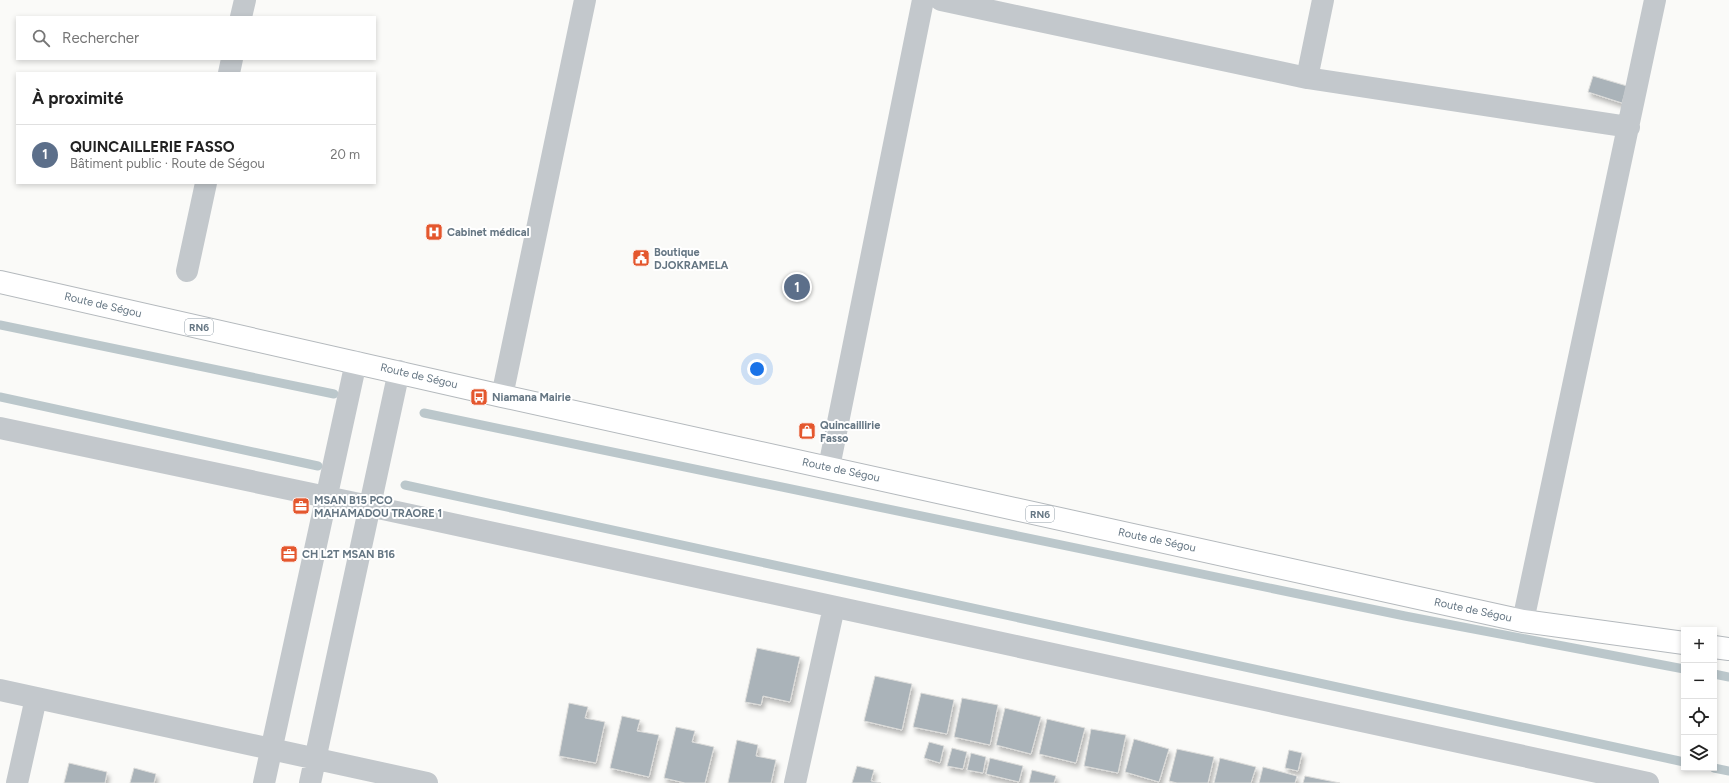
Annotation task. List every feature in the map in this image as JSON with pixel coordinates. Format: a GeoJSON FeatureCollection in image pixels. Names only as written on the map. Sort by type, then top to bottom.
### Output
{"type":"FeatureCollection","features":[{"type":"Feature","properties":{"kind":"highway","name":"Route de Ségou"},"geometry":{"type":"LineString","coordinates":[[0,282],[399,371],[502,396],[1523,621],[1681,643]]}},
{"type":"Feature","properties":{"kind":"highway"},"geometry":{"type":"LineString","coordinates":[[1717,647],[1729,649]]}},
{"type":"Feature","properties":{"kind":"street"},"geometry":{"type":"LineString","coordinates":[[241,16],[245,0]]}},
{"type":"Feature","properties":{"kind":"street"},"geometry":{"type":"LineString","coordinates":[[502,396],[585,0]]}},
{"type":"Feature","properties":{"kind":"street"},"geometry":{"type":"LineString","coordinates":[[829,467],[923,0]]}},
{"type":"Feature","properties":{"kind":"street"},"geometry":{"type":"LineString","coordinates":[[941,0],[1307,78],[1629,127]]}},
{"type":"Feature","properties":{"kind":"street"},"geometry":{"type":"LineString","coordinates":[[1307,78],[1323,0]]}},
{"type":"Feature","properties":{"kind":"street"},"geometry":{"type":"LineString","coordinates":[[1523,621],[1655,0]]}},
{"type":"Feature","properties":{"kind":"street"},"geometry":{"type":"LineString","coordinates":[[229,72],[232,60]]}},
{"type":"Feature","properties":{"kind":"street"},"geometry":{"type":"LineString","coordinates":[[187,271],[206,184]]}},
{"type":"Feature","properties":{"kind":"street"},"geometry":{"type":"LineString","coordinates":[[264,783],[356,362]]}},
{"type":"Feature","properties":{"kind":"street"},"geometry":{"type":"LineString","coordinates":[[310,783],[399,371]]}},
{"type":"Feature","properties":{"kind":"street"},"geometry":{"type":"LineString","coordinates":[[0,428],[370,506],[834,607],[1559,774],[1648,783]]}},
{"type":"Feature","properties":{"kind":"street"},"geometry":{"type":"LineString","coordinates":[[795,783],[834,607]]}},
{"type":"Feature","properties":{"kind":"street"},"geometry":{"type":"LineString","coordinates":[[0,690],[427,783]]}},
{"type":"Feature","properties":{"kind":"street"},"geometry":{"type":"LineString","coordinates":[[17,783],[36,698]]}},
{"type":"Feature","properties":{"kind":"building"},"geometry":{"type":"Polygon","coordinates":[[[1593,76],[1627,86],[1622,103],[1588,92],[1593,76]]]}},
{"type":"Feature","properties":{"kind":"building"},"geometry":{"type":"Polygon","coordinates":[[[757,648],[800,657],[790,702],[763,696],[761,705],[745,702],[757,648]]]}},
{"type":"Feature","properties":{"kind":"building"},"geometry":{"type":"Polygon","coordinates":[[[875,676],[912,684],[902,730],[864,721],[875,676]]]}},
{"type":"Feature","properties":{"kind":"building"},"geometry":{"type":"Polygon","coordinates":[[[921,693],[954,700],[947,734],[913,727],[921,693]]]}},
{"type":"Feature","properties":{"kind":"building"},"geometry":{"type":"Polygon","coordinates":[[[962,698],[998,705],[990,745],[954,737],[962,698]]]}},
{"type":"Feature","properties":{"kind":"building"},"geometry":{"type":"Polygon","coordinates":[[[569,703],[588,707],[585,718],[605,722],[596,763],[559,756],[569,703]]]}},
{"type":"Feature","properties":{"kind":"building"},"geometry":{"type":"Polygon","coordinates":[[[1005,708],[1041,717],[1031,754],[996,745],[1005,708]]]}},
{"type":"Feature","properties":{"kind":"building"},"geometry":{"type":"Polygon","coordinates":[[[622,716],[640,720],[637,731],[659,735],[649,777],[610,768],[622,716]]]}},
{"type":"Feature","properties":{"kind":"building"},"geometry":{"type":"Polygon","coordinates":[[[1047,719],[1085,728],[1076,763],[1039,754],[1047,719]]]}},
{"type":"Feature","properties":{"kind":"building"},"geometry":{"type":"Polygon","coordinates":[[[676,727],[695,731],[692,742],[714,747],[705,783],[685,783],[664,778],[676,727]]]}},
{"type":"Feature","properties":{"kind":"building"},"geometry":{"type":"Polygon","coordinates":[[[1091,729],[1126,735],[1118,773],[1084,766],[1091,729]]]}},
{"type":"Feature","properties":{"kind":"building"},"geometry":{"type":"Polygon","coordinates":[[[1134,739],[1169,749],[1159,782],[1125,772],[1134,739]]]}},
{"type":"Feature","properties":{"kind":"building"},"geometry":{"type":"Polygon","coordinates":[[[737,740],[758,745],[756,756],[776,760],[771,783],[728,783],[737,740]]]}},
{"type":"Feature","properties":{"kind":"building"},"geometry":{"type":"Polygon","coordinates":[[[929,742],[944,746],[940,763],[924,758],[929,742]]]}},
{"type":"Feature","properties":{"kind":"building"},"geometry":{"type":"Polygon","coordinates":[[[952,748],[967,752],[963,769],[947,766],[952,748]]]}},
{"type":"Feature","properties":{"kind":"building"},"geometry":{"type":"Polygon","coordinates":[[[1177,749],[1214,757],[1208,783],[1177,783],[1169,781],[1177,749]]]}},
{"type":"Feature","properties":{"kind":"building"},"geometry":{"type":"Polygon","coordinates":[[[1289,750],[1302,753],[1298,771],[1285,768],[1289,750]]]}},
{"type":"Feature","properties":{"kind":"building"},"geometry":{"type":"Polygon","coordinates":[[[971,753],[986,757],[983,773],[967,770],[971,753]]]}},
{"type":"Feature","properties":{"kind":"building"},"geometry":{"type":"Polygon","coordinates":[[[990,758],[1023,766],[1019,782],[986,774],[990,758]]]}},
{"type":"Feature","properties":{"kind":"building"},"geometry":{"type":"Polygon","coordinates":[[[1220,758],[1256,767],[1251,783],[1214,783],[1220,758]]]}},
{"type":"Feature","properties":{"kind":"building"},"geometry":{"type":"Polygon","coordinates":[[[69,763],[107,772],[105,783],[64,783],[69,763]]]}},
{"type":"Feature","properties":{"kind":"building"},"geometry":{"type":"Polygon","coordinates":[[[857,766],[874,770],[871,781],[881,783],[852,783],[857,766]]]}},
{"type":"Feature","properties":{"kind":"building"},"geometry":{"type":"Polygon","coordinates":[[[1263,767],[1297,776],[1295,783],[1259,783],[1263,767]]]}},
{"type":"Feature","properties":{"kind":"building"},"geometry":{"type":"Polygon","coordinates":[[[134,768],[156,774],[154,783],[130,783],[134,768]]]}},
{"type":"Feature","properties":{"kind":"building"},"geometry":{"type":"Polygon","coordinates":[[[1032,770],[1056,776],[1054,783],[1029,783],[1032,770]]]}},
{"type":"Feature","properties":{"kind":"building"},"geometry":{"type":"Polygon","coordinates":[[[1305,776],[1340,783],[1303,783],[1305,776]]]}},
{"type":"Feature","properties":{"kind":"waterway"},"geometry":{"type":"LineString","coordinates":[[0,325],[334,394]]}},
{"type":"Feature","properties":{"kind":"waterway"},"geometry":{"type":"LineString","coordinates":[[0,397],[318,466]]}},
{"type":"Feature","properties":{"kind":"waterway"},"geometry":{"type":"LineString","coordinates":[[424,413],[1405,616],[1681,668]]}},
{"type":"Feature","properties":{"kind":"waterway"},"geometry":{"type":"LineString","coordinates":[[405,485],[1681,761]]}},
{"type":"Feature","properties":{"kind":"waterway"},"geometry":{"type":"LineString","coordinates":[[1717,675],[1729,677]]}},
{"type":"Feature","properties":{"kind":"waterway"},"geometry":{"type":"LineString","coordinates":[[1717,769],[1729,771]]}},
{"type":"Feature","properties":{"kind":"place","name":"Cabinet médical"},"geometry":{"type":"Point","coordinates":[434,232]}},
{"type":"Feature","properties":{"kind":"place","name":"Boutique DJOKRAMELA"},"geometry":{"type":"Point","coordinates":[641,258]}},
{"type":"Feature","properties":{"kind":"place","name":"QUINCAILLERIE FASSO"},"geometry":{"type":"Point","coordinates":[797,287]}},
{"type":"Feature","properties":{"kind":"place","name":"Niamana Mairie"},"geometry":{"type":"Point","coordinates":[479,397]}},
{"type":"Feature","properties":{"kind":"place","name":"Quincaillirie Fasso"},"geometry":{"type":"Point","coordinates":[807,431]}},
{"type":"Feature","properties":{"kind":"place","name":"MSAN B15 PCO MAHAMADOU TRAORE 1"},"geometry":{"type":"Point","coordinates":[301,506]}},
{"type":"Feature","properties":{"kind":"place","name":"CH L2T MSAN B16"},"geometry":{"type":"Point","coordinates":[289,554]}}]}
